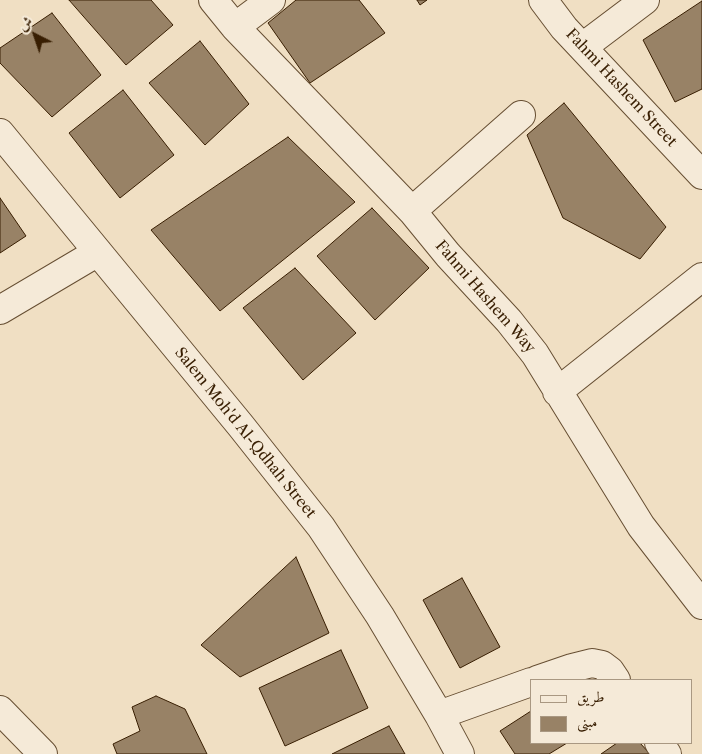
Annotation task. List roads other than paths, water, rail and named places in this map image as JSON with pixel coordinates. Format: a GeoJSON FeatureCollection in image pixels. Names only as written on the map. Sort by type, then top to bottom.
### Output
{"type":"FeatureCollection","features":[{"type":"Feature","properties":{"kind":"street","name":"Fahmi Hashem Way"},"geometry":{"type":"LineString","coordinates":[[212,0],[235,27],[412,211],[448,255],[509,321],[534,354],[641,526],[673,570],[702,605]]}},
{"type":"Feature","properties":{"kind":"street"},"geometry":{"type":"LineString","coordinates":[[235,27],[271,0]]}},
{"type":"Feature","properties":{"kind":"street","name":"Fahmi Hashem Street"},"geometry":{"type":"LineString","coordinates":[[543,0],[564,28],[584,46],[702,175]]}},
{"type":"Feature","properties":{"kind":"street"},"geometry":{"type":"LineString","coordinates":[[584,46],[645,0]]}},
{"type":"Feature","properties":{"kind":"street"},"geometry":{"type":"LineString","coordinates":[[412,211],[522,115]]}},
{"type":"Feature","properties":{"kind":"street","name":"Salem Moh'd Al-Qdhah Street"},"geometry":{"type":"LineString","coordinates":[[0,133],[241,426],[321,527],[380,616],[460,754]]}},
{"type":"Feature","properties":{"kind":"street"},"geometry":{"type":"LineString","coordinates":[[0,310],[98,252]]}},
{"type":"Feature","properties":{"kind":"street"},"geometry":{"type":"LineString","coordinates":[[557,392],[702,277]]}},
{"type":"Feature","properties":{"kind":"street"},"geometry":{"type":"LineString","coordinates":[[540,679],[572,668],[592,664],[602,665],[610,671],[615,679]]}},
{"type":"Feature","properties":{"kind":"street"},"geometry":{"type":"LineString","coordinates":[[439,715],[530,682]]}},
{"type":"Feature","properties":{"kind":"street"},"geometry":{"type":"LineString","coordinates":[[0,710],[43,754]]}}]}
